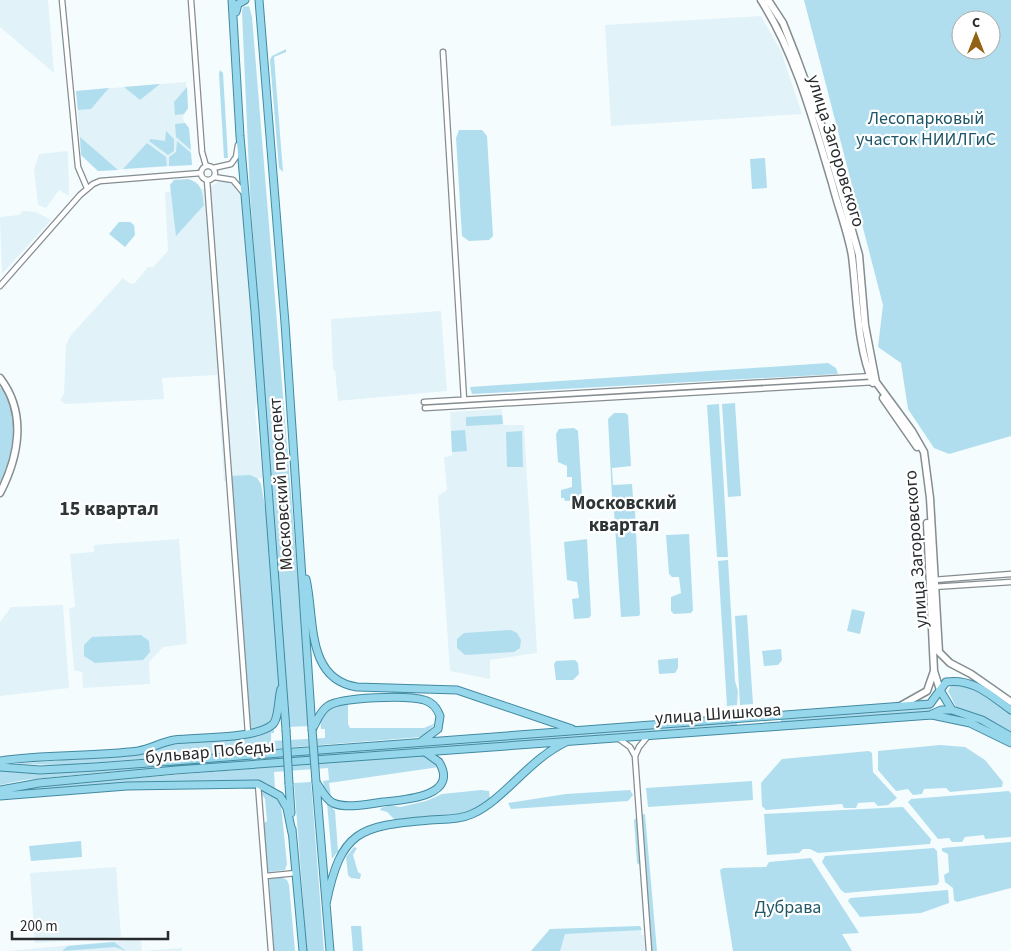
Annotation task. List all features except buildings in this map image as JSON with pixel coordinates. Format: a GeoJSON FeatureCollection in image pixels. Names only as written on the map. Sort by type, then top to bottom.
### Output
{"type":"FeatureCollection","features":[{"type":"Feature","properties":{"kind":"main road","name":"Московский проспект"},"geometry":{"type":"LineString","coordinates":[[232,0],[244,196],[255,312],[283,684],[292,833],[303,951]]}},
{"type":"Feature","properties":{"kind":"main road","name":"Московский проспект"},"geometry":{"type":"LineString","coordinates":[[234,22],[238,4],[246,0],[255,3],[260,16]]}},
{"type":"Feature","properties":{"kind":"main road","name":"Московский проспект"},"geometry":{"type":"LineString","coordinates":[[260,0],[312,728],[330,951]]}},
{"type":"Feature","properties":{"kind":"main road"},"geometry":{"type":"LineString","coordinates":[[301,559],[309,589],[315,646],[324,666],[335,679],[357,687],[457,690],[579,731]]}},
{"type":"Feature","properties":{"kind":"main road","name":"улица Шишкова"},"geometry":{"type":"LineString","coordinates":[[422,742],[930,704],[946,682],[957,680],[973,684],[1011,710]]}},
{"type":"Feature","properties":{"kind":"main road"},"geometry":{"type":"LineString","coordinates":[[0,762],[140,750],[172,740],[248,733],[266,728],[275,722],[277,700],[283,684]]}},
{"type":"Feature","properties":{"kind":"main road"},"geometry":{"type":"LineString","coordinates":[[940,690],[952,710]]}},
{"type":"Feature","properties":{"kind":"main road"},"geometry":{"type":"LineString","coordinates":[[312,728],[324,709],[337,702],[380,698],[416,699],[431,704],[440,716],[438,729],[422,742]]}},
{"type":"Feature","properties":{"kind":"main road"},"geometry":{"type":"LineString","coordinates":[[932,715],[941,710],[952,710],[982,720],[1011,737]]}},
{"type":"Feature","properties":{"kind":"main road","name":"улица Шишкова"},"geometry":{"type":"LineString","coordinates":[[422,751],[932,715],[970,723],[1011,743]]}},
{"type":"Feature","properties":{"kind":"main road"},"geometry":{"type":"LineString","coordinates":[[777,716],[778,725]]}},
{"type":"Feature","properties":{"kind":"main road"},"geometry":{"type":"LineString","coordinates":[[740,719],[741,728]]}},
{"type":"Feature","properties":{"kind":"main road"},"geometry":{"type":"LineString","coordinates":[[326,904],[338,859],[346,847],[362,832],[389,824],[459,818],[471,814],[494,799],[540,756],[570,740]]}},
{"type":"Feature","properties":{"kind":"main road","name":"бульвар Победы"},"geometry":{"type":"LineString","coordinates":[[0,767],[40,770],[422,742]]}},
{"type":"Feature","properties":{"kind":"main road"},"geometry":{"type":"LineString","coordinates":[[316,782],[326,798],[340,805],[382,802],[425,795],[437,789],[441,783],[442,772],[435,758],[422,751]]}},
{"type":"Feature","properties":{"kind":"main road","name":"бульвар Победы"},"geometry":{"type":"LineString","coordinates":[[0,790],[39,783],[166,771],[422,751]]}},
{"type":"Feature","properties":{"kind":"main road"},"geometry":{"type":"LineString","coordinates":[[0,796],[126,786],[258,784],[280,796],[287,808],[292,833]]}},
{"type":"Feature","properties":{"kind":"street"},"geometry":{"type":"LineString","coordinates":[[62,0],[78,167],[87,188]]}},
{"type":"Feature","properties":{"kind":"street"},"geometry":{"type":"LineString","coordinates":[[192,0],[202,152],[206,166]]}},
{"type":"Feature","properties":{"kind":"street","name":"улица Загоровского"},"geometry":{"type":"LineString","coordinates":[[760,0],[777,26],[791,57],[818,135],[852,256],[855,297],[873,379],[920,453],[927,498],[934,671],[927,691],[901,705]]}},
{"type":"Feature","properties":{"kind":"street","name":"улица Загоровского"},"geometry":{"type":"LineString","coordinates":[[768,0],[783,23],[821,124],[859,255],[862,297],[873,379]]}},
{"type":"Feature","properties":{"kind":"street"},"geometry":{"type":"LineString","coordinates":[[443,52],[464,400]]}},
{"type":"Feature","properties":{"kind":"street"},"geometry":{"type":"LineString","coordinates":[[206,166],[213,168],[224,167],[234,162],[240,136]]}},
{"type":"Feature","properties":{"kind":"street"},"geometry":{"type":"LineString","coordinates":[[0,286],[87,188],[100,181],[201,173],[206,166]]}},
{"type":"Feature","properties":{"kind":"street"},"geometry":{"type":"LineString","coordinates":[[213,168],[215,171],[214,177]]}},
{"type":"Feature","properties":{"kind":"street"},"geometry":{"type":"LineString","coordinates":[[201,173],[207,180],[248,733]]}},
{"type":"Feature","properties":{"kind":"street"},"geometry":{"type":"LineString","coordinates":[[207,180],[214,177],[233,180],[239,185],[244,196]]}},
{"type":"Feature","properties":{"kind":"street"},"geometry":{"type":"LineString","coordinates":[[0,378],[13,400],[18,432],[14,458],[0,493]]}},
{"type":"Feature","properties":{"kind":"street"},"geometry":{"type":"LineString","coordinates":[[873,379],[424,405],[464,400],[873,379]]}},
{"type":"Feature","properties":{"kind":"street"},"geometry":{"type":"LineString","coordinates":[[931,584],[1011,574]]}},
{"type":"Feature","properties":{"kind":"street"},"geometry":{"type":"LineString","coordinates":[[931,584],[1011,582]]}},
{"type":"Feature","properties":{"kind":"street","name":"улица Загоровского"},"geometry":{"type":"LineString","coordinates":[[931,584],[939,652],[950,664],[971,674],[1011,702]]}},
{"type":"Feature","properties":{"kind":"street"},"geometry":{"type":"LineString","coordinates":[[934,671],[940,690]]}},
{"type":"Feature","properties":{"kind":"street"},"geometry":{"type":"LineString","coordinates":[[635,756],[643,740],[651,734]]}},
{"type":"Feature","properties":{"kind":"street"},"geometry":{"type":"LineString","coordinates":[[614,737],[630,747],[635,756],[649,951]]}},
{"type":"Feature","properties":{"kind":"street"},"geometry":{"type":"LineString","coordinates":[[258,784],[271,951]]}},
{"type":"Feature","properties":{"kind":"street"},"geometry":{"type":"LineString","coordinates":[[266,876],[296,873]]}},
{"type":"Feature","properties":{"kind":"shaded area"},"geometry":{"type":"Polygon","coordinates":[[[0,0],[48,0],[54,73],[0,27],[0,0]]]}},
{"type":"Feature","properties":{"kind":"shaded area"},"geometry":{"type":"Polygon","coordinates":[[[761,16],[781,51],[802,114],[611,126],[605,25],[761,16]]]}},
{"type":"Feature","properties":{"kind":"shaded area"},"geometry":{"type":"Polygon","coordinates":[[[186,82],[188,108],[183,116],[184,122],[189,128],[192,165],[98,171],[81,155],[76,91],[186,82]]]}},
{"type":"Feature","properties":{"kind":"shaded area"},"geometry":{"type":"Polygon","coordinates":[[[68,151],[69,196],[59,190],[46,208],[38,205],[34,169],[39,154],[68,151]]]}},
{"type":"Feature","properties":{"kind":"shaded area"},"geometry":{"type":"Polygon","coordinates":[[[234,181],[240,188],[252,318],[257,401],[255,412],[263,478],[224,481],[217,375],[162,378],[164,399],[65,404],[60,400],[64,394],[66,345],[71,335],[123,278],[129,283],[134,284],[148,267],[153,267],[168,251],[165,192],[199,190],[210,187],[218,182],[234,181]]]}},
{"type":"Feature","properties":{"kind":"shaded area"},"geometry":{"type":"Polygon","coordinates":[[[23,211],[36,212],[51,220],[2,274],[0,217],[19,215],[23,211]]]}},
{"type":"Feature","properties":{"kind":"shaded area"},"geometry":{"type":"Polygon","coordinates":[[[441,311],[447,391],[338,401],[335,370],[333,370],[331,319],[441,311]]]}},
{"type":"Feature","properties":{"kind":"shaded area"},"geometry":{"type":"Polygon","coordinates":[[[502,409],[503,425],[524,425],[537,653],[490,660],[490,679],[450,671],[438,496],[447,490],[444,457],[452,456],[450,412],[502,409]]]}},
{"type":"Feature","properties":{"kind":"shaded area"},"geometry":{"type":"Polygon","coordinates":[[[179,539],[187,644],[163,647],[149,662],[150,684],[83,688],[82,672],[74,670],[69,608],[75,607],[70,554],[94,552],[94,545],[179,539]]]}},
{"type":"Feature","properties":{"kind":"shaded area"},"geometry":{"type":"Polygon","coordinates":[[[63,605],[69,688],[0,696],[0,622],[11,607],[63,605]]]}},
{"type":"Feature","properties":{"kind":"shaded area"},"geometry":{"type":"Polygon","coordinates":[[[116,867],[121,937],[35,943],[30,873],[116,867]]]}},
{"type":"Feature","properties":{"kind":"shaded area"},"geometry":{"type":"Polygon","coordinates":[[[641,928],[641,935],[644,935],[645,951],[559,951],[564,932],[641,928]]]}},
{"type":"Feature","properties":{"kind":"shaded area"},"geometry":{"type":"Polygon","coordinates":[[[141,939],[142,951],[6,951],[141,939]]]}},
{"type":"Feature","properties":{"kind":"shaded area"},"geometry":{"type":"Polygon","coordinates":[[[182,948],[182,951],[142,951],[182,948]]]}},
{"type":"Feature","properties":{"kind":"green space","name":"Лесопарковый участок НИИЛГиС"},"geometry":{"type":"Polygon","coordinates":[[[804,0],[1011,0],[1011,436],[949,454],[934,448],[908,409],[901,363],[878,347],[883,305],[804,0]]]}},
{"type":"Feature","properties":{"kind":"green space"},"geometry":{"type":"Polygon","coordinates":[[[249,6],[252,17],[310,726],[288,727],[250,193],[242,12],[243,7],[249,6]]]}},
{"type":"Feature","properties":{"kind":"green space"},"geometry":{"type":"Polygon","coordinates":[[[286,49],[286,52],[274,57],[283,172],[279,168],[270,60],[272,56],[286,49]]]}},
{"type":"Feature","properties":{"kind":"green space"},"geometry":{"type":"Polygon","coordinates":[[[220,70],[223,73],[228,158],[224,158],[220,70]]]}},
{"type":"Feature","properties":{"kind":"green space"},"geometry":{"type":"Polygon","coordinates":[[[160,84],[140,100],[124,87],[160,84]]]}},
{"type":"Feature","properties":{"kind":"green space"},"geometry":{"type":"Polygon","coordinates":[[[187,87],[188,108],[184,114],[175,115],[174,102],[187,87]]]}},
{"type":"Feature","properties":{"kind":"green space"},"geometry":{"type":"Polygon","coordinates":[[[109,88],[91,109],[78,110],[76,91],[109,88]]]}},
{"type":"Feature","properties":{"kind":"green space"},"geometry":{"type":"Polygon","coordinates":[[[185,123],[189,128],[191,150],[176,137],[175,124],[185,123]]]}},
{"type":"Feature","properties":{"kind":"green space"},"geometry":{"type":"Polygon","coordinates":[[[459,130],[482,130],[487,136],[493,236],[489,240],[469,241],[462,236],[456,138],[459,130]]]}},
{"type":"Feature","properties":{"kind":"green space"},"geometry":{"type":"Polygon","coordinates":[[[166,131],[174,139],[174,151],[168,155],[149,141],[151,139],[165,141],[166,131]]]}},
{"type":"Feature","properties":{"kind":"green space"},"geometry":{"type":"Polygon","coordinates":[[[80,137],[118,170],[98,171],[81,155],[80,137]]]}},
{"type":"Feature","properties":{"kind":"green space"},"geometry":{"type":"Polygon","coordinates":[[[177,141],[191,153],[192,165],[169,166],[169,157],[176,152],[177,141]]]}},
{"type":"Feature","properties":{"kind":"green space"},"geometry":{"type":"Polygon","coordinates":[[[147,143],[166,157],[167,166],[123,169],[147,143]]]}},
{"type":"Feature","properties":{"kind":"green space"},"geometry":{"type":"Polygon","coordinates":[[[765,158],[767,188],[752,189],[750,159],[765,158]]]}},
{"type":"Feature","properties":{"kind":"green space"},"geometry":{"type":"Polygon","coordinates":[[[188,179],[199,185],[204,205],[176,236],[170,185],[174,180],[188,179]]]}},
{"type":"Feature","properties":{"kind":"green space"},"geometry":{"type":"Polygon","coordinates":[[[119,222],[130,222],[134,225],[135,235],[125,247],[109,234],[119,222]]]}},
{"type":"Feature","properties":{"kind":"green space"},"geometry":{"type":"Polygon","coordinates":[[[828,363],[836,368],[838,374],[472,394],[470,387],[828,363]]]}},
{"type":"Feature","properties":{"kind":"green space"},"geometry":{"type":"Polygon","coordinates":[[[0,387],[7,396],[11,408],[13,434],[8,461],[0,484],[0,387]]]}},
{"type":"Feature","properties":{"kind":"green space"},"geometry":{"type":"Polygon","coordinates":[[[735,403],[741,496],[728,497],[722,404],[735,403]]]}},
{"type":"Feature","properties":{"kind":"green space"},"geometry":{"type":"Polygon","coordinates":[[[719,404],[728,557],[717,557],[707,405],[719,404]]]}},
{"type":"Feature","properties":{"kind":"green space"},"geometry":{"type":"Polygon","coordinates":[[[614,413],[625,413],[628,415],[631,466],[612,468],[613,485],[632,484],[633,498],[630,501],[617,502],[612,496],[608,419],[614,413]]]}},
{"type":"Feature","properties":{"kind":"green space"},"geometry":{"type":"Polygon","coordinates":[[[502,415],[503,424],[466,426],[466,417],[502,415]]]}},
{"type":"Feature","properties":{"kind":"green space"},"geometry":{"type":"Polygon","coordinates":[[[574,428],[578,431],[582,495],[577,500],[565,501],[564,498],[561,498],[561,490],[572,487],[572,477],[567,477],[567,466],[558,462],[556,434],[559,429],[574,428]]]}},
{"type":"Feature","properties":{"kind":"green space"},"geometry":{"type":"Polygon","coordinates":[[[465,430],[467,451],[452,452],[451,431],[465,430]]]}},
{"type":"Feature","properties":{"kind":"green space"},"geometry":{"type":"Polygon","coordinates":[[[522,431],[523,467],[507,467],[506,432],[522,431]]]}},
{"type":"Feature","properties":{"kind":"green space"},"geometry":{"type":"Polygon","coordinates":[[[250,475],[257,478],[261,484],[267,517],[283,684],[275,722],[248,733],[230,476],[250,475]]]}},
{"type":"Feature","properties":{"kind":"green space"},"geometry":{"type":"Polygon","coordinates":[[[629,506],[635,511],[640,614],[639,616],[621,617],[614,511],[618,507],[629,506]]]}},
{"type":"Feature","properties":{"kind":"green space"},"geometry":{"type":"Polygon","coordinates":[[[689,534],[693,610],[691,613],[674,614],[671,611],[671,597],[681,593],[679,577],[672,577],[669,574],[666,535],[689,534]]]}},
{"type":"Feature","properties":{"kind":"green space"},"geometry":{"type":"Polygon","coordinates":[[[587,539],[591,615],[589,618],[574,619],[572,599],[579,598],[577,582],[567,580],[564,542],[587,539]]]}},
{"type":"Feature","properties":{"kind":"green space"},"geometry":{"type":"Polygon","coordinates":[[[728,560],[735,681],[738,691],[737,705],[727,706],[718,561],[728,560]]]}},
{"type":"Feature","properties":{"kind":"green space"},"geometry":{"type":"Polygon","coordinates":[[[852,609],[865,612],[860,634],[847,631],[852,609]]]}},
{"type":"Feature","properties":{"kind":"green space"},"geometry":{"type":"Polygon","coordinates":[[[747,615],[753,704],[740,705],[735,616],[747,615]]]}},
{"type":"Feature","properties":{"kind":"green space"},"geometry":{"type":"Polygon","coordinates":[[[511,630],[517,633],[521,640],[520,648],[514,652],[465,655],[457,648],[457,639],[464,633],[511,630]]]}},
{"type":"Feature","properties":{"kind":"green space"},"geometry":{"type":"Polygon","coordinates":[[[141,635],[149,641],[150,652],[143,660],[95,663],[84,656],[84,645],[92,637],[141,635]]]}},
{"type":"Feature","properties":{"kind":"green space"},"geometry":{"type":"Polygon","coordinates":[[[781,649],[782,660],[778,665],[764,666],[762,651],[781,649]]]}},
{"type":"Feature","properties":{"kind":"green space"},"geometry":{"type":"Polygon","coordinates":[[[678,658],[678,668],[675,673],[659,674],[658,660],[678,658]]]}},
{"type":"Feature","properties":{"kind":"green space"},"geometry":{"type":"Polygon","coordinates":[[[575,660],[578,663],[579,674],[573,680],[556,680],[554,664],[556,661],[575,660]]]}},
{"type":"Feature","properties":{"kind":"green space"},"geometry":{"type":"Polygon","coordinates":[[[959,685],[973,688],[1011,714],[1011,732],[982,716],[956,707],[948,691],[951,686],[959,685]]]}},
{"type":"Feature","properties":{"kind":"green space"},"geometry":{"type":"Polygon","coordinates":[[[348,703],[348,724],[350,728],[424,728],[436,723],[422,737],[65,765],[14,764],[140,754],[167,745],[235,739],[274,729],[274,733],[271,733],[271,741],[325,738],[325,729],[321,729],[320,718],[335,705],[348,703]]]}},
{"type":"Feature","properties":{"kind":"green space"},"geometry":{"type":"Polygon","coordinates":[[[931,708],[932,711],[781,722],[781,719],[931,708]]]}},
{"type":"Feature","properties":{"kind":"green space"},"geometry":{"type":"Polygon","coordinates":[[[737,722],[737,725],[106,772],[24,780],[0,785],[0,770],[737,722]]]}},
{"type":"Feature","properties":{"kind":"green space"},"geometry":{"type":"Polygon","coordinates":[[[940,745],[965,747],[985,760],[1003,782],[1002,787],[950,792],[946,788],[924,789],[922,794],[913,795],[908,789],[896,791],[878,770],[878,751],[940,745]]]}},
{"type":"Feature","properties":{"kind":"green space"},"geometry":{"type":"Polygon","coordinates":[[[869,751],[872,753],[873,772],[897,798],[888,805],[878,806],[874,802],[858,803],[856,808],[844,808],[842,804],[766,810],[762,806],[761,783],[782,759],[869,751]]]}},
{"type":"Feature","properties":{"kind":"green space"},"geometry":{"type":"Polygon","coordinates":[[[416,755],[430,757],[439,767],[329,783],[331,797],[325,792],[323,781],[329,780],[328,768],[274,772],[275,789],[259,780],[244,780],[9,792],[39,786],[416,755]]]}},
{"type":"Feature","properties":{"kind":"green space"},"geometry":{"type":"Polygon","coordinates":[[[752,781],[753,800],[648,807],[646,788],[752,781]]]}},
{"type":"Feature","properties":{"kind":"green space"},"geometry":{"type":"Polygon","coordinates":[[[311,782],[324,951],[307,951],[294,783],[311,782]]]}},
{"type":"Feature","properties":{"kind":"green space"},"geometry":{"type":"Polygon","coordinates":[[[262,789],[277,798],[281,805],[287,864],[285,870],[268,872],[267,869],[263,824],[267,821],[265,799],[261,793],[262,789]]]}},
{"type":"Feature","properties":{"kind":"green space"},"geometry":{"type":"Polygon","coordinates":[[[481,790],[489,791],[490,799],[469,814],[395,820],[387,812],[380,810],[390,805],[400,807],[426,801],[442,794],[481,790]]]}},
{"type":"Feature","properties":{"kind":"green space"},"geometry":{"type":"Polygon","coordinates":[[[630,790],[633,795],[628,801],[511,809],[508,803],[566,794],[630,790]]]}},
{"type":"Feature","properties":{"kind":"green space"},"geometry":{"type":"Polygon","coordinates":[[[1009,791],[1011,794],[1011,837],[985,839],[984,835],[965,837],[962,842],[952,842],[949,838],[938,839],[908,802],[911,799],[1009,791]]]}},
{"type":"Feature","properties":{"kind":"green space"},"geometry":{"type":"Polygon","coordinates":[[[327,803],[335,811],[338,851],[332,859],[327,803]]]}},
{"type":"Feature","properties":{"kind":"green space"},"geometry":{"type":"Polygon","coordinates":[[[903,807],[931,839],[930,844],[818,853],[810,849],[803,849],[799,853],[767,855],[764,814],[903,807]]]}},
{"type":"Feature","properties":{"kind":"green space"},"geometry":{"type":"Polygon","coordinates":[[[645,814],[657,951],[649,951],[643,867],[637,863],[634,820],[639,815],[645,814]]]}},
{"type":"Feature","properties":{"kind":"green space"},"geometry":{"type":"Polygon","coordinates":[[[81,841],[82,857],[31,861],[29,846],[81,841]]]}},
{"type":"Feature","properties":{"kind":"green space"},"geometry":{"type":"Polygon","coordinates":[[[1011,842],[1011,888],[957,902],[954,900],[953,888],[945,882],[944,875],[949,872],[948,854],[942,851],[942,848],[1011,842]]]}},
{"type":"Feature","properties":{"kind":"green space"},"geometry":{"type":"Polygon","coordinates":[[[354,847],[357,848],[353,855],[358,872],[361,874],[360,879],[351,878],[348,875],[346,857],[354,847]]]}},
{"type":"Feature","properties":{"kind":"green space"},"geometry":{"type":"Polygon","coordinates":[[[934,848],[937,851],[939,882],[937,885],[845,893],[822,862],[825,856],[934,848]]]}},
{"type":"Feature","properties":{"kind":"green space","name":"Дубрава"},"geometry":{"type":"Polygon","coordinates":[[[811,858],[859,933],[842,934],[852,951],[733,951],[720,870],[723,868],[766,867],[769,862],[811,858]]]}},
{"type":"Feature","properties":{"kind":"green space"},"geometry":{"type":"Polygon","coordinates":[[[281,877],[287,880],[289,885],[295,951],[274,951],[269,878],[281,877]]]}},
{"type":"Feature","properties":{"kind":"green space"},"geometry":{"type":"Polygon","coordinates":[[[948,890],[949,903],[921,913],[860,917],[848,901],[850,898],[948,890]]]}},
{"type":"Feature","properties":{"kind":"green space"},"geometry":{"type":"Polygon","coordinates":[[[351,926],[361,926],[363,951],[353,951],[351,926]]]}},
{"type":"Feature","properties":{"kind":"green space"},"geometry":{"type":"Polygon","coordinates":[[[640,926],[642,930],[565,934],[560,951],[531,951],[550,929],[640,926]]]}},
{"type":"Feature","properties":{"kind":"green space"},"geometry":{"type":"Polygon","coordinates":[[[114,942],[126,951],[115,947],[62,951],[68,946],[114,942]]]}},
{"type":"Feature","properties":{"kind":"district","name":"15 квартал"},"geometry":{"type":"Point","coordinates":[109,509]}},
{"type":"Feature","properties":{"kind":"district","name":"Московский квартал"},"geometry":{"type":"Point","coordinates":[624,514]}}]}
